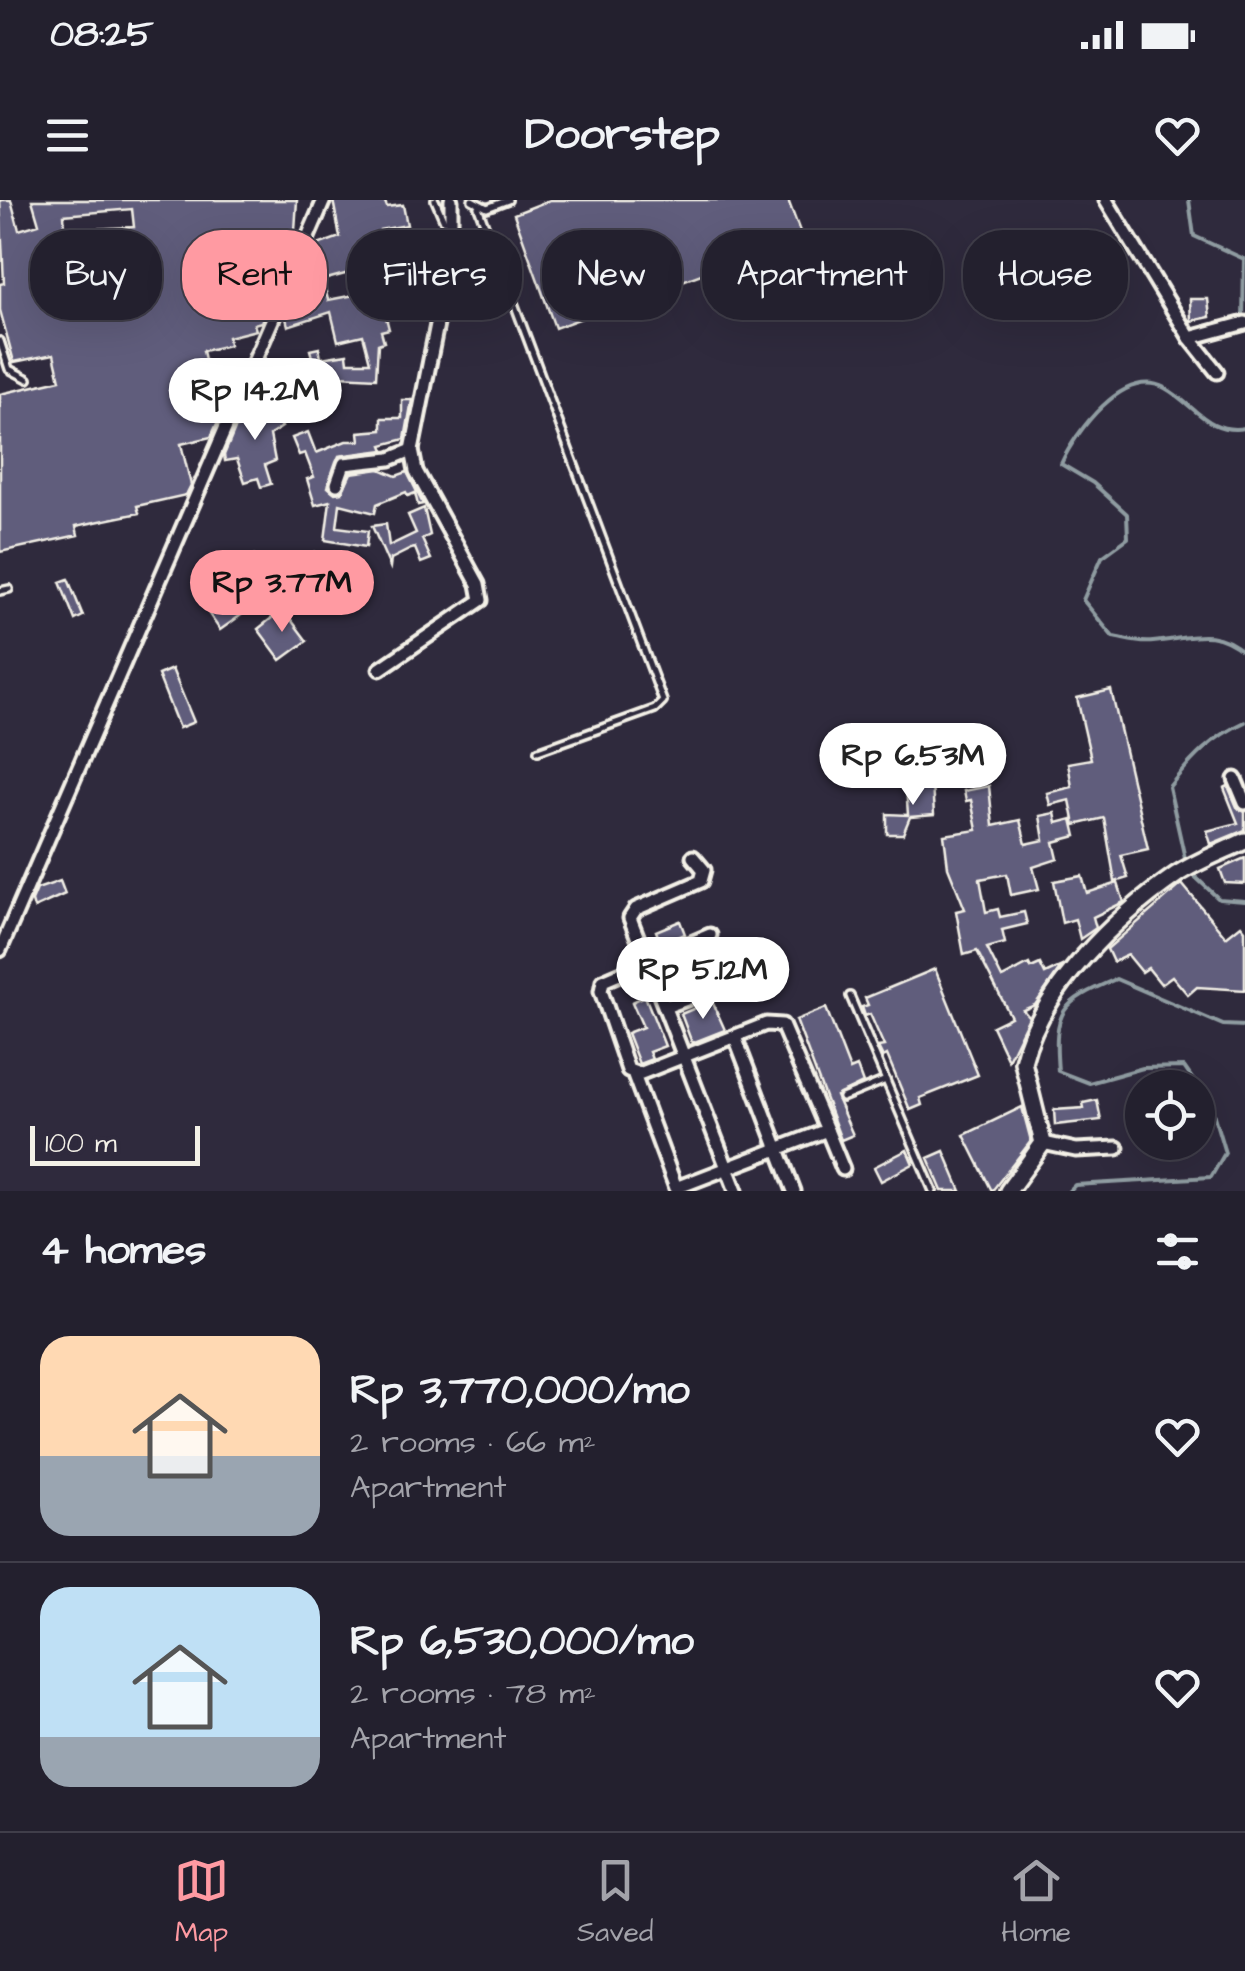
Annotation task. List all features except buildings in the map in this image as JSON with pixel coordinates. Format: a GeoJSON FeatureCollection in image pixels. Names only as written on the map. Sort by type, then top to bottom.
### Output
{"type":"FeatureCollection","features":[{"type":"Feature","properties":{"kind":"street"},"geometry":{"type":"LineString","coordinates":[[0,950],[324,200]]}},
{"type":"Feature","properties":{"kind":"street"},"geometry":{"type":"LineString","coordinates":[[380,668],[481,600],[478,584],[416,470],[412,450],[452,254],[451,200]]}},
{"type":"Feature","properties":{"kind":"street"},"geometry":{"type":"LineString","coordinates":[[1106,200],[1190,338],[1217,372]]}},
{"type":"Feature","properties":{"kind":"street"},"geometry":{"type":"LineString","coordinates":[[1190,338],[1242,324]]}},
{"type":"Feature","properties":{"kind":"street"},"geometry":{"type":"LineString","coordinates":[[338,484],[344,464],[390,459],[412,450]]}},
{"type":"Feature","properties":{"kind":"street"},"geometry":{"type":"LineString","coordinates":[[1235,779],[1245,803]]}},
{"type":"Feature","properties":{"kind":"street"},"geometry":{"type":"LineString","coordinates":[[1008,1191],[1043,1142],[1042,1126],[1023,1072],[1033,1034],[1080,961],[1174,876],[1245,841]]}},
{"type":"Feature","properties":{"kind":"street"},"geometry":{"type":"LineString","coordinates":[[692,857],[705,874],[698,885],[631,914],[736,1191]]}},
{"type":"Feature","properties":{"kind":"street"},"geometry":{"type":"LineString","coordinates":[[710,935],[608,976],[601,986],[628,1070],[634,1075],[677,1189],[727,1166],[827,1130]]}},
{"type":"Feature","properties":{"kind":"street"},"geometry":{"type":"LineString","coordinates":[[665,1007],[741,978]]}},
{"type":"Feature","properties":{"kind":"street"},"geometry":{"type":"LineString","coordinates":[[634,1075],[766,1024],[784,1026],[843,1169]]}},
{"type":"Feature","properties":{"kind":"street"},"geometry":{"type":"LineString","coordinates":[[736,1036],[794,1191]]}},
{"type":"Feature","properties":{"kind":"street"},"geometry":{"type":"LineString","coordinates":[[1043,1142],[1076,1150],[1117,1148]]}},
{"type":"Feature","properties":{"kind":"lane"},"geometry":{"type":"LineString","coordinates":[[436,200],[444,221]]}},
{"type":"Feature","properties":{"kind":"lane"},"geometry":{"type":"LineString","coordinates":[[472,200],[478,207],[663,702],[655,709],[538,752]]}},
{"type":"Feature","properties":{"kind":"lane"},"geometry":{"type":"LineString","coordinates":[[478,207],[508,200]]}},
{"type":"Feature","properties":{"kind":"lane"},"geometry":{"type":"LineString","coordinates":[[0,340],[10,369],[28,380]]}},
{"type":"Feature","properties":{"kind":"lane"},"geometry":{"type":"LineString","coordinates":[[0,591],[9,589]]}},
{"type":"Feature","properties":{"kind":"lane"},"geometry":{"type":"LineString","coordinates":[[850,996],[932,1191]]}},
{"type":"Feature","properties":{"kind":"lane"},"geometry":{"type":"LineString","coordinates":[[842,1098],[887,1080]]}},
{"type":"Feature","properties":{"kind":"waterway"},"geometry":{"type":"LineString","coordinates":[[1189,200],[1194,236],[1244,259],[1243,320]]}},
{"type":"Feature","properties":{"kind":"waterway"},"geometry":{"type":"LineString","coordinates":[[1245,428],[1211,423],[1165,388],[1133,386],[1102,406],[1077,436],[1061,464],[1093,483],[1127,514],[1128,538],[1102,557],[1083,600],[1113,637],[1148,642],[1211,636],[1245,653]]}},
{"type":"Feature","properties":{"kind":"waterway"},"geometry":{"type":"LineString","coordinates":[[1186,863],[1169,787],[1203,749],[1245,722]]}},
{"type":"Feature","properties":{"kind":"waterway"},"geometry":{"type":"LineString","coordinates":[[1190,872],[1219,899],[1245,901]]}},
{"type":"Feature","properties":{"kind":"waterway"},"geometry":{"type":"LineString","coordinates":[[1069,1191],[1075,1185],[1211,1177],[1225,1153],[1211,1106],[1184,1067],[1143,1068],[1089,1083],[1058,1071],[1057,1034],[1064,1011],[1072,1002],[1116,979],[1223,1025],[1245,1026]]}}]}
